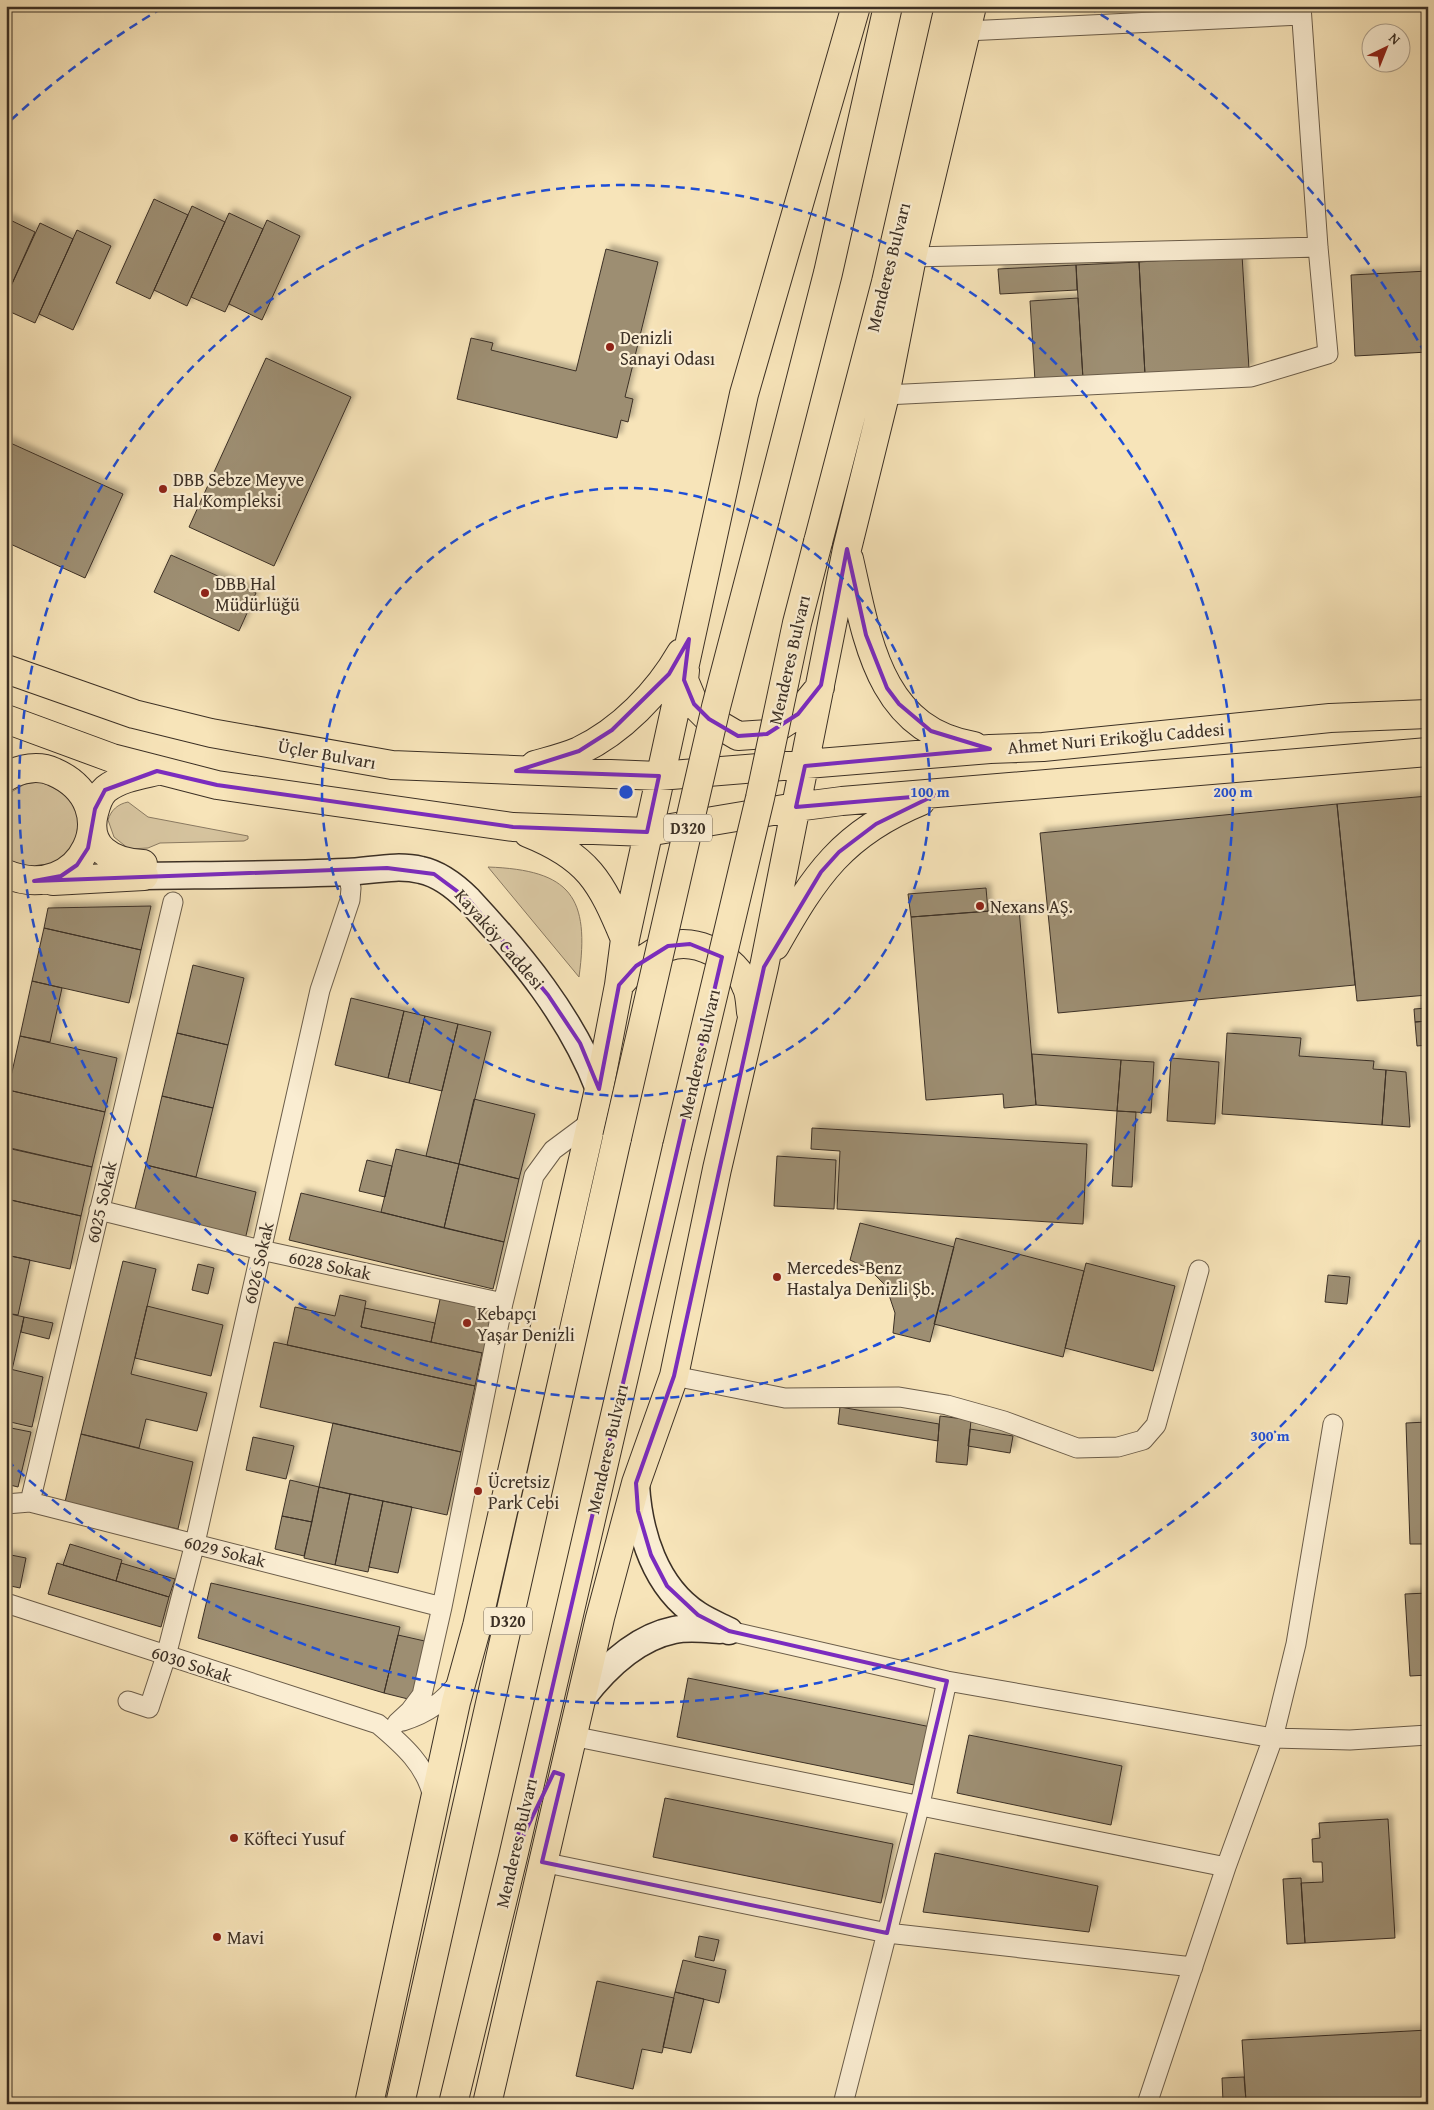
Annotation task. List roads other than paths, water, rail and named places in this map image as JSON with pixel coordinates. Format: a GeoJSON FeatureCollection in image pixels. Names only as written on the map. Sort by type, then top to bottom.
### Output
{"type":"FeatureCollection","features":[{"type":"Feature","properties":{"kind":"main road"},"geometry":{"type":"LineString","coordinates":[[370,2104],[463,1678],[477,1626],[599,1089],[619,985],[624,939],[744,394],[856,6]]}},
{"type":"Feature","properties":{"kind":"main road","name":"D320"},"geometry":{"type":"LineString","coordinates":[[400,2104],[617,1138],[716,708],[828,274],[888,6]]}},
{"type":"Feature","properties":{"kind":"main road","name":"Menderes Bulvarı"},"geometry":{"type":"LineString","coordinates":[[453,2104],[513,1857],[677,1147],[760,798],[797,623],[886,282],[949,6]]}},
{"type":"Feature","properties":{"kind":"main road"},"geometry":{"type":"LineString","coordinates":[[487,2104],[600,1618],[636,1483],[674,1376],[717,1169],[764,967],[847,549],[885,395],[912,256],[969,18]]}},
{"type":"Feature","properties":{"kind":"main road"},"geometry":{"type":"LineString","coordinates":[[847,549],[866,635],[875,662],[887,688],[899,704],[931,731],[966,745],[990,749]]}},
{"type":"Feature","properties":{"kind":"main road"},"geometry":{"type":"LineString","coordinates":[[689,639],[684,680],[694,704],[709,719],[738,736],[767,734],[798,714],[821,686]]}},
{"type":"Feature","properties":{"kind":"main road"},"geometry":{"type":"LineString","coordinates":[[516,771],[579,751],[612,730],[648,698],[669,674],[689,639]]}},
{"type":"Feature","properties":{"kind":"main road","name":"Üçler Bulvarı"},"geometry":{"type":"LineString","coordinates":[[6,669],[134,714],[211,733],[392,765],[659,776]]}},
{"type":"Feature","properties":{"kind":"main road","name":"Ahmet Nuri Erikoğlu Caddesi"},"geometry":{"type":"LineString","coordinates":[[659,776],[805,766],[990,749],[1042,747],[1330,718],[1428,714]]}},
{"type":"Feature","properties":{"kind":"main road"},"geometry":{"type":"LineString","coordinates":[[6,719],[112,758],[156,771],[217,785],[513,827],[647,832],[796,807],[1150,774],[1428,752]]}},
{"type":"Feature","properties":{"kind":"main road"},"geometry":{"type":"LineString","coordinates":[[6,777],[14,772],[31,768],[49,770],[67,778],[82,792],[90,810],[92,829],[99,846],[109,856],[144,870]]}},
{"type":"Feature","properties":{"kind":"main road"},"geometry":{"type":"LineString","coordinates":[[6,874],[22,880],[34,881],[61,876],[77,865],[88,848],[95,809],[105,790],[129,778],[156,771]]}},
{"type":"Feature","properties":{"kind":"main road"},"geometry":{"type":"LineString","coordinates":[[764,967],[821,872],[839,852],[876,824],[905,807],[935,795]]}},
{"type":"Feature","properties":{"kind":"main road"},"geometry":{"type":"LineString","coordinates":[[513,827],[560,847],[587,868],[601,886],[624,939]]}},
{"type":"Feature","properties":{"kind":"main road"},"geometry":{"type":"LineString","coordinates":[[6,882],[144,870]]}},
{"type":"Feature","properties":{"kind":"main road"},"geometry":{"type":"LineString","coordinates":[[619,985],[636,966],[651,954],[668,946],[690,944],[710,950],[734,966],[746,986],[752,1016]]}},
{"type":"Feature","properties":{"kind":"main road"},"geometry":{"type":"LineString","coordinates":[[513,1857],[572,1736]]}},
{"type":"Feature","properties":{"kind":"main road"},"geometry":{"type":"LineString","coordinates":[[370,2104],[420,2013]]}},
{"type":"Feature","properties":{"kind":"street"},"geometry":{"type":"LineString","coordinates":[[885,395],[1251,377],[1328,354],[1318,247],[1301,10],[969,18]]}},
{"type":"Feature","properties":{"kind":"street"},"geometry":{"type":"LineString","coordinates":[[912,256],[1318,247]]}},
{"type":"Feature","properties":{"kind":"street","name":"Kayaköy Caddesi"},"geometry":{"type":"LineString","coordinates":[[144,870],[287,856],[347,872],[387,868],[420,870],[434,874],[458,890],[496,930],[562,1015],[580,1043],[599,1089]]}},
{"type":"Feature","properties":{"kind":"street","name":"6026 Sokak"},"geometry":{"type":"LineString","coordinates":[[128,1701],[149,1708],[166,1656],[195,1543],[320,990],[350,900],[351,888],[347,872]]}},
{"type":"Feature","properties":{"kind":"street","name":"6025 Sokak"},"geometry":{"type":"LineString","coordinates":[[30,1502],[173,902]]}},
{"type":"Feature","properties":{"kind":"street"},"geometry":{"type":"LineString","coordinates":[[388,1724],[410,1711],[422,1695],[442,1607],[503,1303],[534,1176],[552,1150],[592,1121]]}},
{"type":"Feature","properties":{"kind":"street","name":"6028 Sokak"},"geometry":{"type":"LineString","coordinates":[[99,1210],[261,1250],[503,1303]]}},
{"type":"Feature","properties":{"kind":"street"},"geometry":{"type":"LineString","coordinates":[[674,1376],[785,1398],[899,1397],[947,1405],[1004,1421],[1077,1448],[1118,1447],[1143,1440],[1156,1425],[1200,1270]]}},
{"type":"Feature","properties":{"kind":"street"},"geometry":{"type":"LineString","coordinates":[[1148,2104],[1226,1867],[1273,1738],[1296,1644],[1333,1424]]}},
{"type":"Feature","properties":{"kind":"street"},"geometry":{"type":"LineString","coordinates":[[636,1483],[638,1511],[644,1534],[651,1555],[667,1586],[698,1615],[729,1631]]}},
{"type":"Feature","properties":{"kind":"street","name":"6029 Sokak"},"geometry":{"type":"LineString","coordinates":[[6,1504],[30,1502],[442,1607]]}},
{"type":"Feature","properties":{"kind":"street","name":"6030 Sokak"},"geometry":{"type":"LineString","coordinates":[[6,1603],[166,1656],[388,1724],[418,1762],[430,1785],[435,1807]]}},
{"type":"Feature","properties":{"kind":"street"},"geometry":{"type":"LineString","coordinates":[[582,1698],[602,1672],[620,1657],[648,1639],[674,1630],[729,1631],[947,1681],[1273,1738],[1350,1740],[1428,1734]]}},
{"type":"Feature","properties":{"kind":"street"},"geometry":{"type":"LineString","coordinates":[[388,1724],[429,1711],[445,1699],[463,1678]]}},
{"type":"Feature","properties":{"kind":"street"},"geometry":{"type":"LineString","coordinates":[[843,2104],[920,1804],[947,1681]]}},
{"type":"Feature","properties":{"kind":"street"},"geometry":{"type":"LineString","coordinates":[[572,1736],[920,1804],[1226,1867]]}},
{"type":"Feature","properties":{"kind":"street"},"geometry":{"type":"LineString","coordinates":[[513,1857],[887,1933],[1193,1967]]}},
{"type":"Feature","properties":{"kind":"place","name":"Denizli Sanayi Odası"},"geometry":{"type":"Point","coordinates":[610,347]}},
{"type":"Feature","properties":{"kind":"place","name":"DBB Sebze Meyve Hal Kompleksi"},"geometry":{"type":"Point","coordinates":[163,489]}},
{"type":"Feature","properties":{"kind":"place","name":"DBB Hal Müdürlüğü"},"geometry":{"type":"Point","coordinates":[205,593]}},
{"type":"Feature","properties":{"kind":"place","name":"Nexans AŞ."},"geometry":{"type":"Point","coordinates":[980,906]}},
{"type":"Feature","properties":{"kind":"place","name":"Mercedes-Benz Hastalya Denizli Şb."},"geometry":{"type":"Point","coordinates":[777,1277]}},
{"type":"Feature","properties":{"kind":"place","name":"Kebapçı Yaşar Denizli"},"geometry":{"type":"Point","coordinates":[467,1323]}},
{"type":"Feature","properties":{"kind":"place","name":"Ücretsiz Park Cebi"},"geometry":{"type":"Point","coordinates":[478,1491]}},
{"type":"Feature","properties":{"kind":"place","name":"Köfteci Yusuf"},"geometry":{"type":"Point","coordinates":[234,1838]}},
{"type":"Feature","properties":{"kind":"place","name":"Mavi"},"geometry":{"type":"Point","coordinates":[217,1937]}}]}
